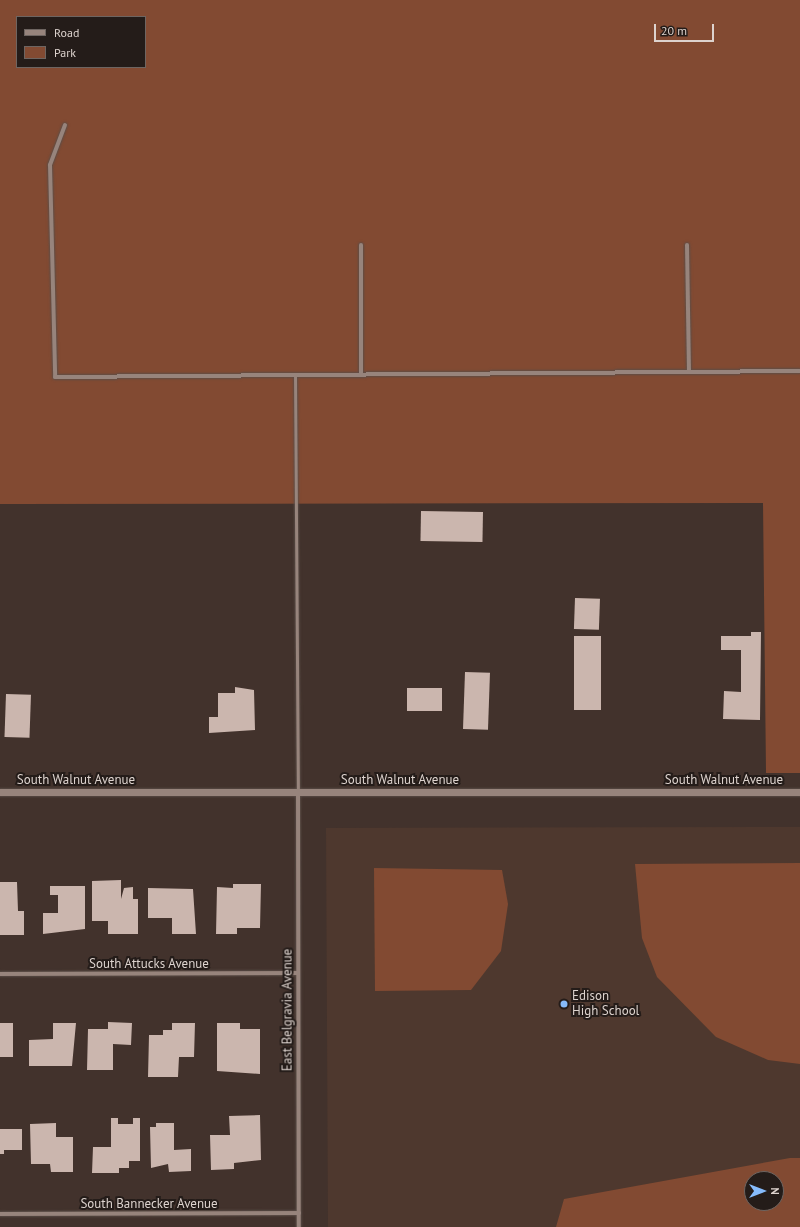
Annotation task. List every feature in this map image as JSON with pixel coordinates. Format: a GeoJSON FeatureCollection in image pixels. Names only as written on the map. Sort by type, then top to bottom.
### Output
{"type":"FeatureCollection","features":[{"type":"Feature","properties":{"kind":"street"},"geometry":{"type":"LineString","coordinates":[[65,125],[50,165],[55,377],[689,371],[800,372]]}},
{"type":"Feature","properties":{"kind":"street"},"geometry":{"type":"LineString","coordinates":[[361,245],[361,374]]}},
{"type":"Feature","properties":{"kind":"street"},"geometry":{"type":"LineString","coordinates":[[687,245],[689,371]]}},
{"type":"Feature","properties":{"kind":"street","name":"South Walnut Avenue"},"geometry":{"type":"LineString","coordinates":[[0,792],[800,792]]}},
{"type":"Feature","properties":{"kind":"street","name":"East Belgravia Avenue"},"geometry":{"type":"LineString","coordinates":[[298,792],[297,973],[299,1227]]}},
{"type":"Feature","properties":{"kind":"street","name":"South Attucks Avenue"},"geometry":{"type":"LineString","coordinates":[[0,974],[297,973]]}},
{"type":"Feature","properties":{"kind":"street","name":"South Bannecker Avenue"},"geometry":{"type":"LineString","coordinates":[[0,1214],[299,1213]]}},
{"type":"Feature","properties":{"kind":"lane"},"geometry":{"type":"LineString","coordinates":[[295,374],[298,792]]}},
{"type":"Feature","properties":{"kind":"shaded area","name":"Edison High School"},"geometry":{"type":"Polygon","coordinates":[[[800,827],[800,1227],[328,1227],[326,828],[800,827]]]}},
{"type":"Feature","properties":{"kind":"green space"},"geometry":{"type":"Polygon","coordinates":[[[0,0],[800,0],[800,773],[766,773],[763,503],[0,504],[0,0]]]}},
{"type":"Feature","properties":{"kind":"green space"},"geometry":{"type":"Polygon","coordinates":[[[800,863],[800,1064],[768,1060],[716,1037],[657,977],[642,938],[635,864],[800,863]]]}},
{"type":"Feature","properties":{"kind":"green space"},"geometry":{"type":"Polygon","coordinates":[[[374,868],[502,870],[508,904],[501,951],[471,990],[375,991],[374,868]]]}},
{"type":"Feature","properties":{"kind":"green space"},"geometry":{"type":"Polygon","coordinates":[[[790,1158],[800,1158],[800,1227],[556,1227],[564,1199],[790,1158]]]}},
{"type":"Feature","properties":{"kind":"building"},"geometry":{"type":"Polygon","coordinates":[[[421,511],[483,512],[482,542],[420,541],[421,511]]]}},
{"type":"Feature","properties":{"kind":"building"},"geometry":{"type":"Polygon","coordinates":[[[575,598],[600,599],[599,630],[574,629],[575,598]]]}},
{"type":"Feature","properties":{"kind":"building"},"geometry":{"type":"Polygon","coordinates":[[[751,632],[761,632],[760,720],[723,719],[724,691],[741,692],[741,650],[721,650],[721,636],[751,636],[751,632]]]}},
{"type":"Feature","properties":{"kind":"building"},"geometry":{"type":"Polygon","coordinates":[[[574,636],[601,636],[601,710],[574,710],[574,636]]]}},
{"type":"Feature","properties":{"kind":"building"},"geometry":{"type":"Polygon","coordinates":[[[465,672],[490,673],[488,730],[463,729],[465,672]]]}},
{"type":"Feature","properties":{"kind":"building"},"geometry":{"type":"Polygon","coordinates":[[[235,687],[254,690],[255,730],[209,733],[209,717],[218,717],[218,693],[235,693],[235,687]]]}},
{"type":"Feature","properties":{"kind":"building"},"geometry":{"type":"Polygon","coordinates":[[[407,688],[442,688],[442,711],[407,711],[407,688]]]}},
{"type":"Feature","properties":{"kind":"building"},"geometry":{"type":"Polygon","coordinates":[[[6,694],[31,695],[29,738],[4,737],[6,694]]]}},
{"type":"Feature","properties":{"kind":"building"},"geometry":{"type":"Polygon","coordinates":[[[121,880],[121,899],[124,888],[133,887],[133,899],[138,899],[138,934],[108,934],[108,921],[92,921],[92,881],[121,880]]]}},
{"type":"Feature","properties":{"kind":"building"},"geometry":{"type":"Polygon","coordinates":[[[0,882],[17,882],[18,911],[24,911],[24,935],[0,935],[0,882]]]}},
{"type":"Feature","properties":{"kind":"building"},"geometry":{"type":"Polygon","coordinates":[[[233,884],[261,884],[260,928],[237,928],[237,934],[216,934],[217,887],[233,888],[233,884]]]}},
{"type":"Feature","properties":{"kind":"building"},"geometry":{"type":"Polygon","coordinates":[[[50,886],[85,886],[85,929],[43,934],[43,913],[58,913],[58,895],[50,895],[50,886]]]}},
{"type":"Feature","properties":{"kind":"building"},"geometry":{"type":"Polygon","coordinates":[[[148,888],[193,889],[196,934],[172,934],[172,918],[148,918],[148,888]]]}},
{"type":"Feature","properties":{"kind":"building"},"geometry":{"type":"Polygon","coordinates":[[[108,1022],[132,1023],[131,1045],[113,1044],[113,1070],[87,1070],[88,1029],[108,1029],[108,1022]]]}},
{"type":"Feature","properties":{"kind":"building"},"geometry":{"type":"Polygon","coordinates":[[[0,1023],[13,1023],[13,1057],[0,1057],[0,1023]]]}},
{"type":"Feature","properties":{"kind":"building"},"geometry":{"type":"Polygon","coordinates":[[[53,1023],[76,1023],[72,1066],[29,1066],[29,1040],[53,1039],[53,1023]]]}},
{"type":"Feature","properties":{"kind":"building"},"geometry":{"type":"Polygon","coordinates":[[[172,1023],[195,1023],[194,1057],[179,1057],[178,1077],[148,1077],[149,1035],[163,1035],[163,1030],[172,1030],[172,1023]]]}},
{"type":"Feature","properties":{"kind":"building"},"geometry":{"type":"Polygon","coordinates":[[[217,1023],[240,1023],[240,1029],[260,1029],[260,1074],[217,1071],[217,1023]]]}},
{"type":"Feature","properties":{"kind":"building"},"geometry":{"type":"Polygon","coordinates":[[[260,1115],[261,1160],[234,1163],[234,1169],[211,1170],[210,1135],[230,1135],[229,1116],[260,1115]]]}},
{"type":"Feature","properties":{"kind":"building"},"geometry":{"type":"Polygon","coordinates":[[[111,1118],[118,1118],[118,1124],[133,1124],[133,1118],[140,1118],[140,1161],[129,1161],[129,1168],[119,1168],[119,1173],[92,1173],[93,1147],[111,1147],[111,1118]]]}},
{"type":"Feature","properties":{"kind":"building"},"geometry":{"type":"Polygon","coordinates":[[[56,1123],[56,1137],[73,1137],[73,1172],[51,1172],[50,1164],[31,1164],[30,1124],[56,1123]]]}},
{"type":"Feature","properties":{"kind":"building"},"geometry":{"type":"Polygon","coordinates":[[[156,1123],[174,1123],[174,1150],[191,1149],[191,1171],[169,1172],[168,1164],[151,1168],[150,1127],[156,1127],[156,1123]]]}},
{"type":"Feature","properties":{"kind":"building"},"geometry":{"type":"Polygon","coordinates":[[[0,1129],[22,1129],[22,1150],[4,1150],[4,1154],[0,1154],[0,1129]]]}},
{"type":"Feature","properties":{"kind":"place","name":"Edison High School"},"geometry":{"type":"Point","coordinates":[564,1004]}}]}
